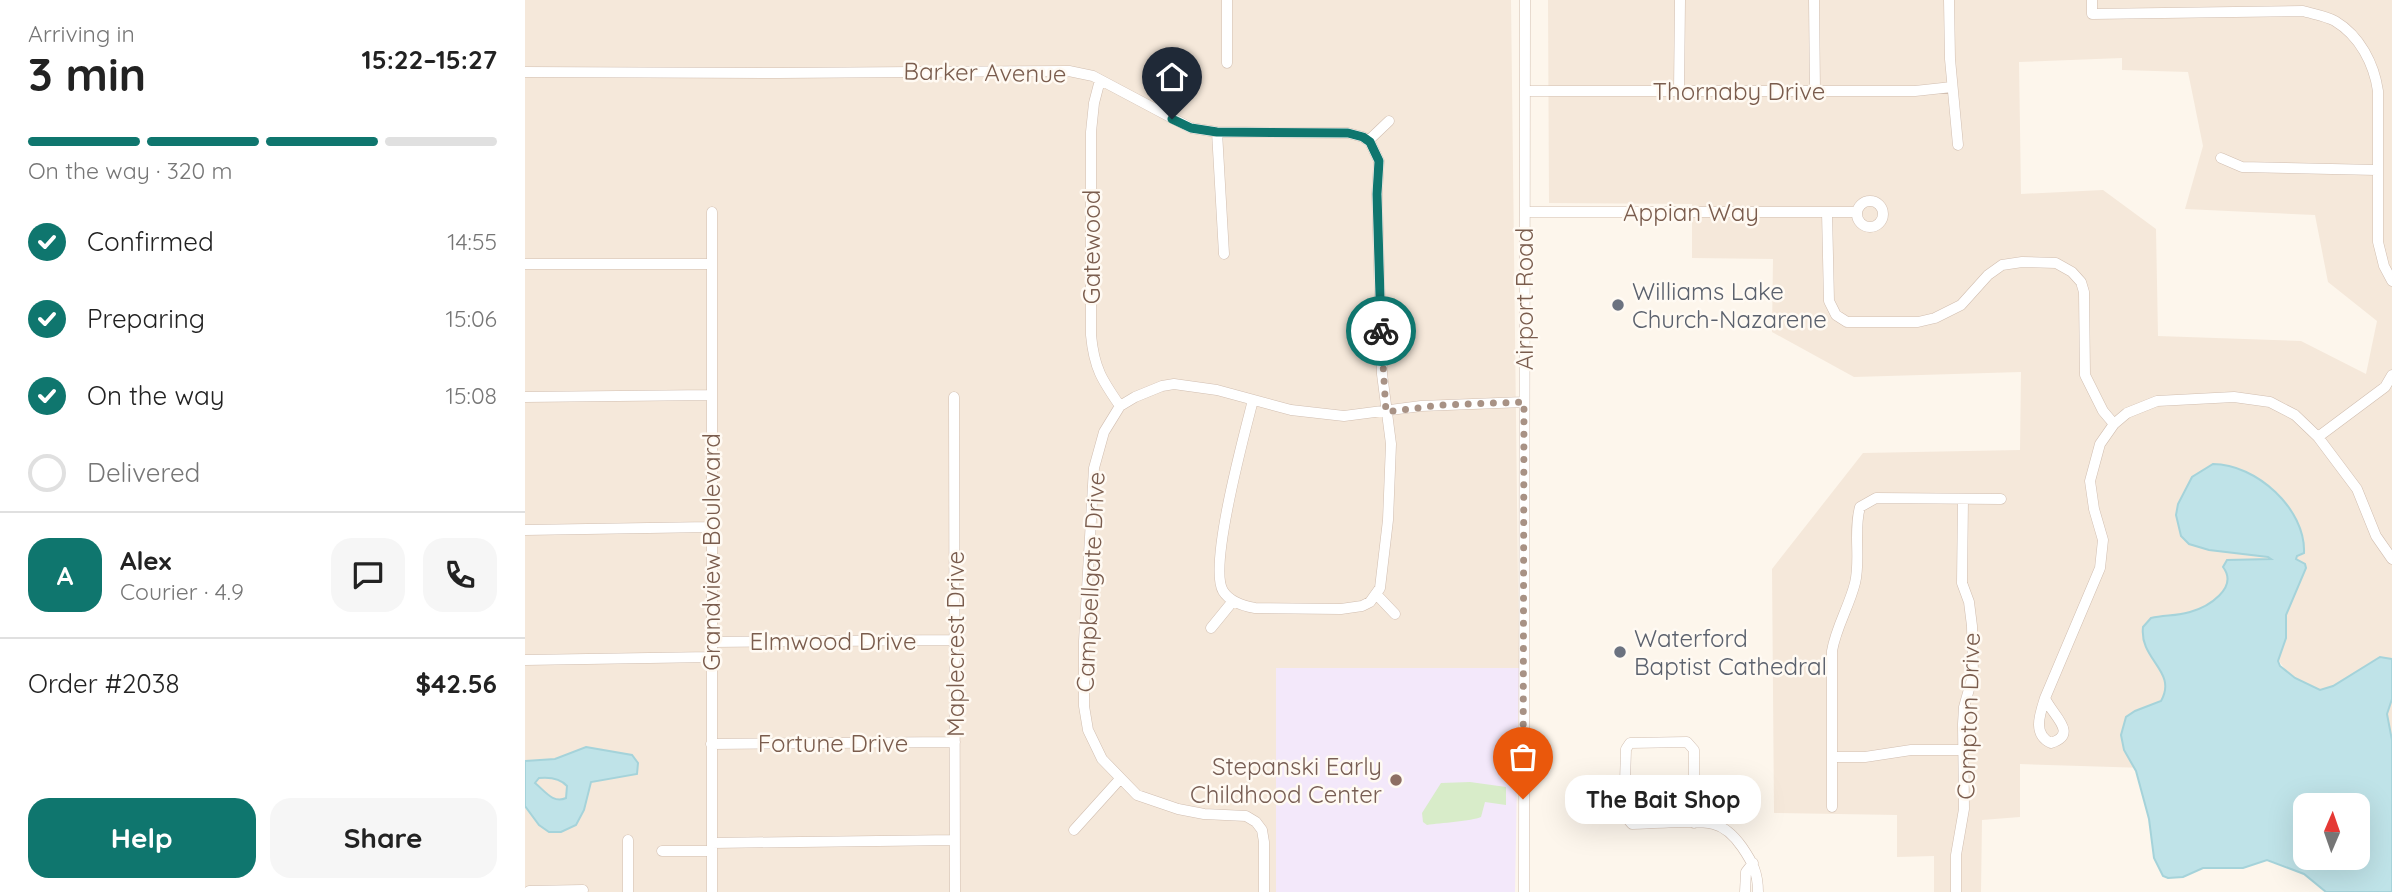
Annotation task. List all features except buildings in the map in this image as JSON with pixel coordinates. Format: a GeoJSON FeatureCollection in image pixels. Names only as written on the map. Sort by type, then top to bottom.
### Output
{"type":"FeatureCollection","features":[{"type":"Feature","properties":{"kind":"street"},"geometry":{"type":"LineString","coordinates":[[1227,0],[1227,63]]}},
{"type":"Feature","properties":{"kind":"street","name":"Airport Road"},"geometry":{"type":"LineString","coordinates":[[1524,892],[1525,0]]}},
{"type":"Feature","properties":{"kind":"street"},"geometry":{"type":"LineString","coordinates":[[1679,0],[1679,91]]}},
{"type":"Feature","properties":{"kind":"street"},"geometry":{"type":"LineString","coordinates":[[1814,0],[1815,91]]}},
{"type":"Feature","properties":{"kind":"street"},"geometry":{"type":"LineString","coordinates":[[1949,0],[1952,87],[1958,145]]}},
{"type":"Feature","properties":{"kind":"street"},"geometry":{"type":"LineString","coordinates":[[2092,0],[2092,14],[2302,11],[2335,21],[2358,41],[2375,71],[2378,91],[2378,242],[2384,266],[2392,281]]}},
{"type":"Feature","properties":{"kind":"street","name":"Barker Avenue"},"geometry":{"type":"LineString","coordinates":[[525,72],[1069,71],[1093,76],[1191,128],[1217,132],[1348,133],[1368,141]]}},
{"type":"Feature","properties":{"kind":"street","name":"Gatewood"},"geometry":{"type":"LineString","coordinates":[[1100,80],[1091,132],[1091,335],[1093,358],[1102,380],[1120,407]]}},
{"type":"Feature","properties":{"kind":"street","name":"Thornaby Drive"},"geometry":{"type":"LineString","coordinates":[[1525,91],[1915,91],[1952,87]]}},
{"type":"Feature","properties":{"kind":"street"},"geometry":{"type":"LineString","coordinates":[[1253,400],[1228,500],[1219,579],[1223,591],[1242,606],[1255,608],[1341,609],[1363,606],[1370,602],[1380,589],[1388,520],[1391,444],[1382,374],[1379,161],[1368,141],[1389,121]]}},
{"type":"Feature","properties":{"kind":"street"},"geometry":{"type":"LineString","coordinates":[[1217,132],[1224,254]]}},
{"type":"Feature","properties":{"kind":"street"},"geometry":{"type":"LineString","coordinates":[[2221,159],[2242,167],[2377,170]]}},
{"type":"Feature","properties":{"kind":"street","name":"Grandview Boulevard"},"geometry":{"type":"LineString","coordinates":[[712,212],[712,892]]}},
{"type":"Feature","properties":{"kind":"street","name":"Appian Way"},"geometry":{"type":"LineString","coordinates":[[1525,212],[1857,212]]}},
{"type":"Feature","properties":{"kind":"street"},"geometry":{"type":"LineString","coordinates":[[1827,212],[1829,302],[1836,315],[1847,322],[1918,321],[1934,318],[1961,305],[1988,275],[2002,265],[2022,262],[2056,263],[2072,272],[2081,282],[2084,292],[2085,375],[2103,411],[2114,424]]}},
{"type":"Feature","properties":{"kind":"street"},"geometry":{"type":"LineString","coordinates":[[525,264],[712,264]]}},
{"type":"Feature","properties":{"kind":"street"},"geometry":{"type":"LineString","coordinates":[[2318,436],[2388,390],[2392,375]]}},
{"type":"Feature","properties":{"kind":"street"},"geometry":{"type":"LineString","coordinates":[[1120,407],[1135,397],[1174,384],[1217,390],[1316,414],[1345,416],[1433,405],[1524,402]]}},
{"type":"Feature","properties":{"kind":"street"},"geometry":{"type":"LineString","coordinates":[[525,397],[711,395]]}},
{"type":"Feature","properties":{"kind":"street","name":"Maplecrest Drive"},"geometry":{"type":"LineString","coordinates":[[954,397],[955,892]]}},
{"type":"Feature","properties":{"kind":"street"},"geometry":{"type":"LineString","coordinates":[[2045,698],[2100,568],[2103,540],[2094,509],[2090,481],[2100,444],[2114,424],[2127,413],[2157,401],[2234,397],[2270,402],[2295,415],[2318,436],[2357,489],[2376,536],[2392,559]]}},
{"type":"Feature","properties":{"kind":"street","name":"Campbellgate Drive"},"geometry":{"type":"LineString","coordinates":[[1120,407],[1104,432],[1094,468],[1083,680],[1088,730],[1102,759],[1137,795],[1157,803],[1204,814],[1246,816],[1256,822],[1262,830],[1264,842],[1264,892]]}},
{"type":"Feature","properties":{"kind":"street"},"geometry":{"type":"LineString","coordinates":[[1832,807],[1832,651],[1835,632],[1856,581],[1856,522],[1860,507],[1876,498],[2001,499]]}},
{"type":"Feature","properties":{"kind":"street","name":"Compton Drive"},"geometry":{"type":"LineString","coordinates":[[1956,892],[1956,855],[1964,809],[1964,707],[1973,675],[1972,626],[1969,601],[1962,583],[1963,499]]}},
{"type":"Feature","properties":{"kind":"street"},"geometry":{"type":"LineString","coordinates":[[525,530],[710,527]]}},
{"type":"Feature","properties":{"kind":"street"},"geometry":{"type":"LineString","coordinates":[[1376,594],[1395,614]]}},
{"type":"Feature","properties":{"kind":"street"},"geometry":{"type":"LineString","coordinates":[[1212,628],[1233,601]]}},
{"type":"Feature","properties":{"kind":"street","name":"Elmwood Drive"},"geometry":{"type":"LineString","coordinates":[[711,642],[955,640]]}},
{"type":"Feature","properties":{"kind":"street"},"geometry":{"type":"LineString","coordinates":[[525,660],[711,657]]}},
{"type":"Feature","properties":{"kind":"street","name":"Fortune Drive"},"geometry":{"type":"LineString","coordinates":[[711,744],[955,742]]}},
{"type":"Feature","properties":{"kind":"street"},"geometry":{"type":"LineString","coordinates":[[1694,823],[1694,750],[1688,743],[1630,743],[1626,748],[1623,815],[1632,824],[1711,823],[1724,828],[1753,863],[1758,874],[1758,892]]}},
{"type":"Feature","properties":{"kind":"street"},"geometry":{"type":"LineString","coordinates":[[1832,757],[1865,757],[1911,750],[1963,750]]}},
{"type":"Feature","properties":{"kind":"street"},"geometry":{"type":"LineString","coordinates":[[1074,830],[1120,779]]}},
{"type":"Feature","properties":{"kind":"street"},"geometry":{"type":"LineString","coordinates":[[628,840],[628,892]]}},
{"type":"Feature","properties":{"kind":"street"},"geometry":{"type":"LineString","coordinates":[[662,851],[712,847],[955,841]]}},
{"type":"Feature","properties":{"kind":"street"},"geometry":{"type":"LineString","coordinates":[[1745,892],[1746,872],[1753,863]]}},
{"type":"Feature","properties":{"kind":"street"},"geometry":{"type":"LineString","coordinates":[[528,887],[583,890]]}},
{"type":"Feature","properties":{"kind":"shaded area"},"geometry":{"type":"Polygon","coordinates":[[[525,0],[1511,0],[1519,668],[1276,668],[1276,892],[525,892],[525,0]]]}},
{"type":"Feature","properties":{"kind":"shaded area"},"geometry":{"type":"Polygon","coordinates":[[[1548,0],[2392,0],[2392,799],[2380,798],[2242,611],[2178,769],[2020,764],[2020,817],[1982,820],[1981,892],[1934,892],[1934,856],[1897,857],[1897,815],[1774,813],[1772,569],[1863,453],[2020,450],[2021,372],[1854,377],[1772,332],[1773,259],[1692,258],[1692,204],[1549,203],[1548,0]],[[2122,58],[2019,62],[2021,194],[2103,190],[2156,229],[2158,336],[2301,341],[2366,374],[2377,321],[2328,282],[2315,215],[2185,209],[2203,146],[2188,72],[2122,70],[2122,58]]]}},
{"type":"Feature","properties":{"kind":"shaded area","name":"Stepanski Early Childhood Center"},"geometry":{"type":"Polygon","coordinates":[[[1276,668],[1519,668],[1515,892],[1276,892],[1276,668]]]}},
{"type":"Feature","properties":{"kind":"green space"},"geometry":{"type":"Polygon","coordinates":[[[1470,782],[1506,787],[1506,805],[1485,802],[1481,817],[1471,820],[1427,825],[1423,822],[1422,813],[1441,783],[1470,782]]]}},
{"type":"Feature","properties":{"kind":"water"},"geometry":{"type":"Polygon","coordinates":[[[2213,464],[2246,472],[2275,492],[2287,506],[2297,521],[2302,537],[2304,553],[2296,559],[2305,564],[2306,568],[2286,615],[2286,638],[2278,661],[2280,666],[2295,678],[2320,690],[2333,686],[2380,657],[2392,659],[2392,699],[2387,714],[2392,740],[2392,892],[2326,892],[2304,874],[2293,870],[2370,870],[2370,793],[2293,793],[2293,870],[2267,860],[2243,868],[2203,868],[2183,877],[2163,876],[2154,858],[2149,819],[2136,771],[2124,750],[2121,735],[2126,717],[2161,701],[2165,691],[2162,673],[2143,638],[2143,627],[2151,618],[2190,612],[2213,601],[2227,582],[2223,567],[2227,560],[2271,559],[2209,550],[2189,544],[2181,536],[2176,515],[2178,504],[2192,477],[2213,464]]]}},
{"type":"Feature","properties":{"kind":"water"},"geometry":{"type":"Polygon","coordinates":[[[586,747],[632,755],[638,763],[637,774],[591,782],[584,810],[576,825],[561,832],[549,832],[539,825],[525,806],[525,761],[555,759],[586,747]],[[539,778],[535,783],[546,793],[557,799],[566,798],[567,786],[564,783],[539,778]]]}},
{"type":"Feature","properties":{"kind":"way so far"},"geometry":{"type":"LineString","coordinates":[[1381,331],[1386,412],[1421,406],[1524,402],[1523,799]]}},
{"type":"Feature","properties":{"kind":"place","name":"Williams Lake Church-Nazarene"},"geometry":{"type":"Point","coordinates":[1618,305]}},
{"type":"Feature","properties":{"kind":"place","name":"Waterford Baptist Cathedral"},"geometry":{"type":"Point","coordinates":[1620,652]}},
{"type":"Feature","properties":{"kind":"place","name":"Stepanski Early Childhood Center"},"geometry":{"type":"Point","coordinates":[1396,780]}},
{"type":"Feature","properties":{"kind":"place","name":"The Bait Shop"},"geometry":{"type":"Point","coordinates":[1523,799]}},
{"type":"Feature","properties":{"kind":"route"},"geometry":{"type":"LineString","coordinates":[[1172,119],[1191,128],[1217,132],[1348,133],[1370,142],[1379,161],[1377,194],[1381,331]]}}]}
